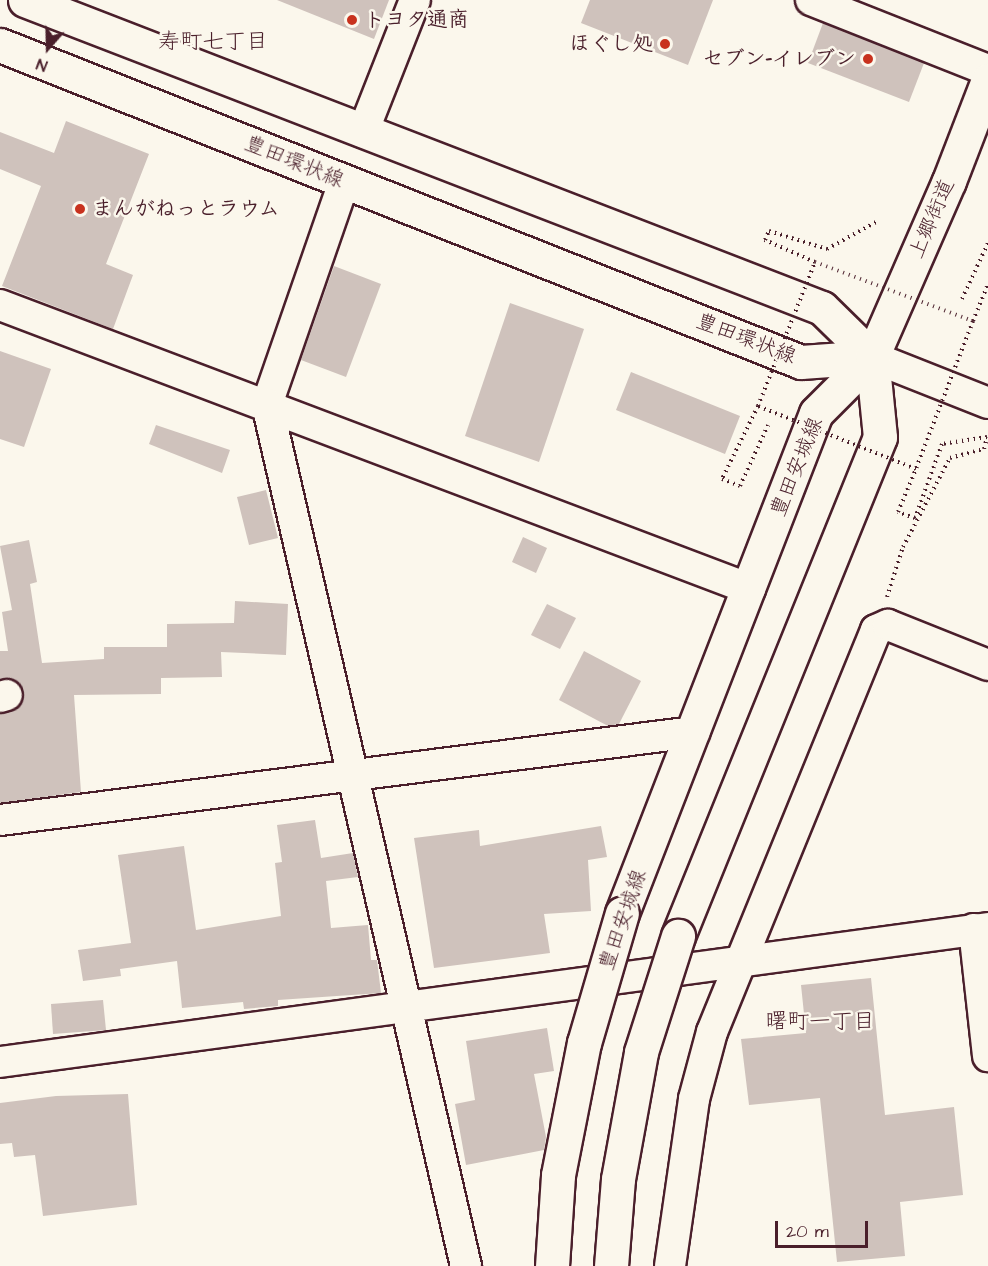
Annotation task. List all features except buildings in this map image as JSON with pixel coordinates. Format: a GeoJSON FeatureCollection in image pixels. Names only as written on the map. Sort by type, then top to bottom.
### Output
{"type":"FeatureCollection","features":[{"type":"Feature","properties":{"kind":"main road"},"geometry":{"type":"LineString","coordinates":[[25,0],[822,308],[872,357],[880,437],[678,936],[642,1052],[618,1179],[611,1266]]}},
{"type":"Feature","properties":{"kind":"main road","name":"豊田環状線"},"geometry":{"type":"LineString","coordinates":[[0,45],[801,362],[872,357]]}},
{"type":"Feature","properties":{"kind":"main road","name":"上郷街道"},"geometry":{"type":"LineString","coordinates":[[872,357],[949,181],[988,80]]}},
{"type":"Feature","properties":{"kind":"main road","name":"豊田安城線"},"geometry":{"type":"LineString","coordinates":[[552,1266],[558,1175],[584,1043],[622,913],[750,589],[816,413],[872,357]]}},
{"type":"Feature","properties":{"kind":"street"},"geometry":{"type":"LineString","coordinates":[[363,132],[415,0]]}},
{"type":"Feature","properties":{"kind":"street"},"geometry":{"type":"LineString","coordinates":[[811,0],[988,70]]}},
{"type":"Feature","properties":{"kind":"street"},"geometry":{"type":"LineString","coordinates":[[344,182],[267,404],[466,1266]]}},
{"type":"Feature","properties":{"kind":"street"},"geometry":{"type":"LineString","coordinates":[[0,304],[750,589]]}},
{"type":"Feature","properties":{"kind":"street"},"geometry":{"type":"LineString","coordinates":[[872,357],[988,403]]}},
{"type":"Feature","properties":{"kind":"street"},"geometry":{"type":"LineString","coordinates":[[670,1266],[694,1099],[711,1032],[876,630],[888,625],[988,665]]}},
{"type":"Feature","properties":{"kind":"street"},"geometry":{"type":"LineString","coordinates":[[0,820],[694,732]]}},
{"type":"Feature","properties":{"kind":"street"},"geometry":{"type":"LineString","coordinates":[[0,1062],[739,964],[981,929],[988,1056]]}},
{"type":"Feature","properties":{"kind":"path"},"geometry":{"type":"LineString","coordinates":[[876,222],[827,249],[769,231],[765,240],[815,262],[973,321]]}},
{"type":"Feature","properties":{"kind":"path"},"geometry":{"type":"LineString","coordinates":[[962,299],[988,243]]}},
{"type":"Feature","properties":{"kind":"path"},"geometry":{"type":"LineString","coordinates":[[768,425],[740,486],[722,479],[758,406],[815,262]]}},
{"type":"Feature","properties":{"kind":"path"},"geometry":{"type":"LineString","coordinates":[[876,630],[903,547],[950,458],[984,449],[987,437],[942,444],[915,518],[898,512],[988,284]]}},
{"type":"Feature","properties":{"kind":"path"},"geometry":{"type":"LineString","coordinates":[[758,406],[916,469]]}},
{"type":"Feature","properties":{"kind":"place","name":"トヨタ通商"},"geometry":{"type":"Point","coordinates":[352,20]}},
{"type":"Feature","properties":{"kind":"place","name":"ほぐし処"},"geometry":{"type":"Point","coordinates":[665,44]}},
{"type":"Feature","properties":{"kind":"place","name":"セブン-イレブン"},"geometry":{"type":"Point","coordinates":[868,59]}},
{"type":"Feature","properties":{"kind":"place","name":"まんがねっとラウム"},"geometry":{"type":"Point","coordinates":[80,209]}},
{"type":"Feature","properties":{"kind":"district","name":"寿町七丁目"},"geometry":{"type":"Point","coordinates":[213,42]}},
{"type":"Feature","properties":{"kind":"district","name":"曙町一丁目"},"geometry":{"type":"Point","coordinates":[820,1022]}}]}
